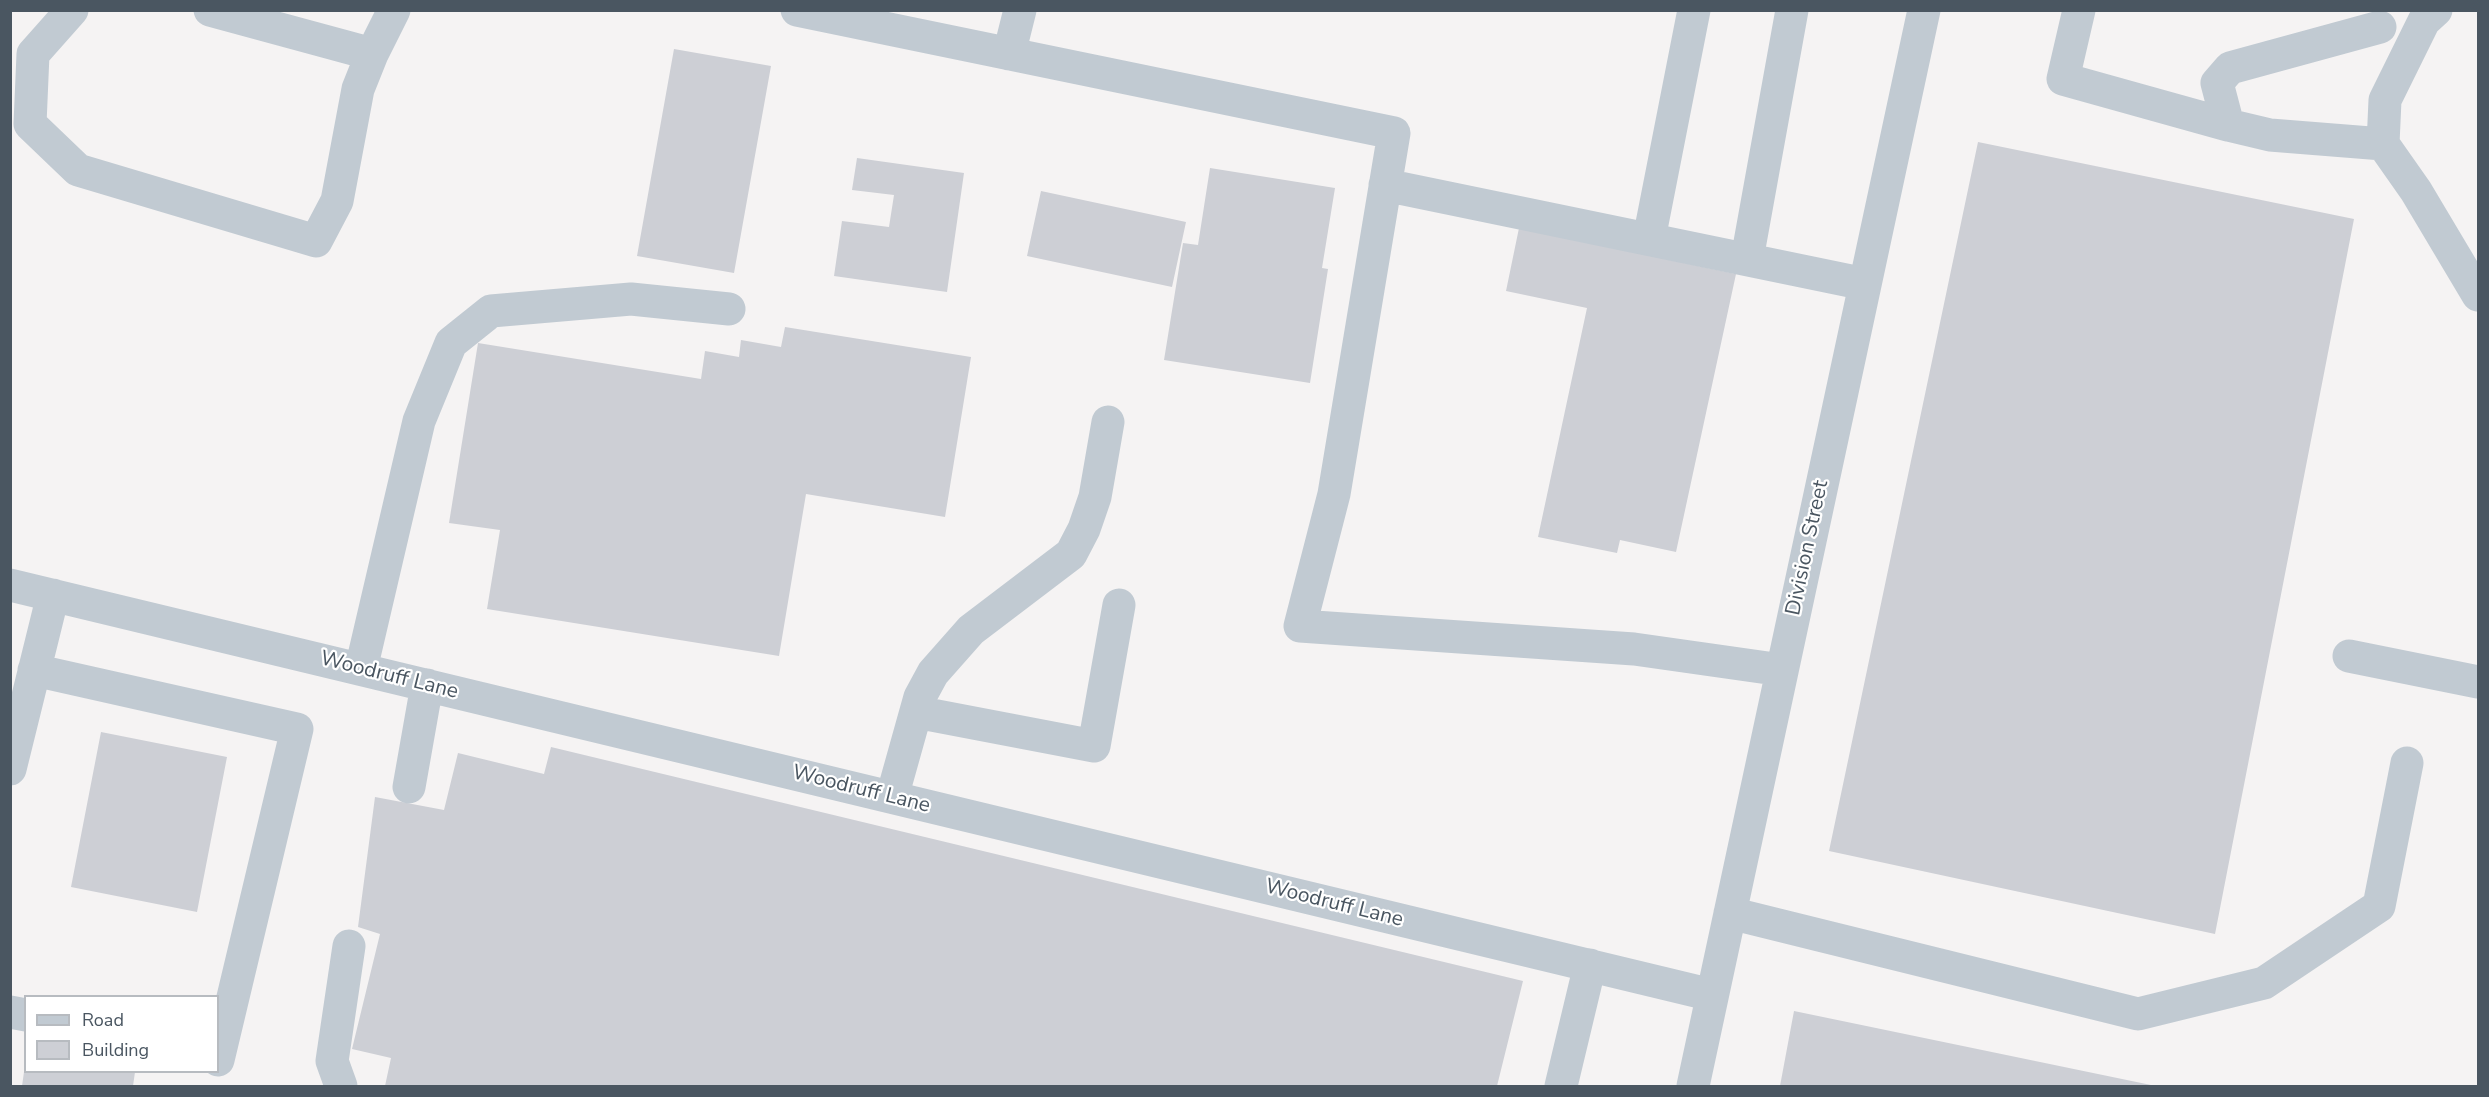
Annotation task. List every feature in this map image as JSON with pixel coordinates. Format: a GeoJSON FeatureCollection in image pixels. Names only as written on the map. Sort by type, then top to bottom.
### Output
{"type":"FeatureCollection","features":[{"type":"Feature","properties":{"kind":"street"},"geometry":{"type":"LineString","coordinates":[[72,10],[33,54],[30,124],[78,170],[316,241],[337,201],[358,90],[372,54],[394,10]]}},
{"type":"Feature","properties":{"kind":"street"},"geometry":{"type":"LineString","coordinates":[[210,10],[372,54]]}},
{"type":"Feature","properties":{"kind":"street"},"geometry":{"type":"LineString","coordinates":[[797,10],[1394,133],[1334,494],[1300,626],[1634,649],[1782,670]]}},
{"type":"Feature","properties":{"kind":"street"},"geometry":{"type":"LineString","coordinates":[[1010,54],[1020,10]]}},
{"type":"Feature","properties":{"kind":"street"},"geometry":{"type":"LineString","coordinates":[[1649,239],[1694,10]]}},
{"type":"Feature","properties":{"kind":"street"},"geometry":{"type":"LineString","coordinates":[[1747,259],[1792,10]]}},
{"type":"Feature","properties":{"kind":"street","name":"Division Street"},"geometry":{"type":"LineString","coordinates":[[1693,1086],[1924,10]]}},
{"type":"Feature","properties":{"kind":"street"},"geometry":{"type":"LineString","coordinates":[[2079,10],[2063,79],[2270,135],[2383,144]]}},
{"type":"Feature","properties":{"kind":"street"},"geometry":{"type":"LineString","coordinates":[[2436,10],[2424,21],[2385,100],[2383,144],[2416,191],[2478,294]]}},
{"type":"Feature","properties":{"kind":"street"},"geometry":{"type":"LineString","coordinates":[[2228,125],[2217,83],[2230,68],[2372,19],[2409,51]]}},
{"type":"Feature","properties":{"kind":"street"},"geometry":{"type":"LineString","coordinates":[[1385,185],[1865,284]]}},
{"type":"Feature","properties":{"kind":"street"},"geometry":{"type":"LineString","coordinates":[[361,669],[418,422],[451,343],[491,311],[631,299],[729,309]]}},
{"type":"Feature","properties":{"kind":"street"},"geometry":{"type":"LineString","coordinates":[[892,797],[920,697],[933,673],[971,630],[1071,554],[1084,529],[1095,497],[1108,422]]}},
{"type":"Feature","properties":{"kind":"street","name":"Woodruff Lane"},"geometry":{"type":"LineString","coordinates":[[10,585],[1712,995]]}},
{"type":"Feature","properties":{"kind":"street"},"geometry":{"type":"LineString","coordinates":[[10,768],[53,595]]}},
{"type":"Feature","properties":{"kind":"street"},"geometry":{"type":"LineString","coordinates":[[916,712],[1094,746],[1119,605]]}},
{"type":"Feature","properties":{"kind":"street"},"geometry":{"type":"LineString","coordinates":[[2349,656],[2478,682]]}},
{"type":"Feature","properties":{"kind":"street"},"geometry":{"type":"LineString","coordinates":[[34,670],[297,729],[219,1056]]}},
{"type":"Feature","properties":{"kind":"street"},"geometry":{"type":"LineString","coordinates":[[409,787],[427,685]]}},
{"type":"Feature","properties":{"kind":"street"},"geometry":{"type":"LineString","coordinates":[[1730,913],[2138,1014],[2264,983],[2379,906],[2407,763]]}},
{"type":"Feature","properties":{"kind":"street"},"geometry":{"type":"LineString","coordinates":[[341,1086],[332,1061],[349,946]]}},
{"type":"Feature","properties":{"kind":"street"},"geometry":{"type":"LineString","coordinates":[[1561,1086],[1590,965]]}},
{"type":"Feature","properties":{"kind":"building"},"geometry":{"type":"Polygon","coordinates":[[[674,49],[771,66],[734,273],[637,256],[674,49]]]}},
{"type":"Feature","properties":{"kind":"building"},"geometry":{"type":"Polygon","coordinates":[[[1978,142],[2354,219],[2215,934],[1829,851],[1978,142]]]}},
{"type":"Feature","properties":{"kind":"building"},"geometry":{"type":"Polygon","coordinates":[[[857,158],[964,173],[947,292],[834,276],[842,221],[889,227],[894,195],[852,190],[857,158]]]}},
{"type":"Feature","properties":{"kind":"building"},"geometry":{"type":"Polygon","coordinates":[[[1210,168],[1335,188],[1322,268],[1328,269],[1310,383],[1164,360],[1183,243],[1198,245],[1210,168]]]}},
{"type":"Feature","properties":{"kind":"building"},"geometry":{"type":"Polygon","coordinates":[[[1041,191],[1186,222],[1172,287],[1027,256],[1041,191]]]}},
{"type":"Feature","properties":{"kind":"building"},"geometry":{"type":"Polygon","coordinates":[[[1519,228],[1736,274],[1676,552],[1620,540],[1617,553],[1538,537],[1587,308],[1506,291],[1519,228]]]}},
{"type":"Feature","properties":{"kind":"building"},"geometry":{"type":"Polygon","coordinates":[[[785,327],[971,357],[945,517],[806,494],[779,656],[487,609],[500,530],[449,523],[478,343],[701,379],[705,351],[739,357],[741,340],[781,347],[785,327]]]}},
{"type":"Feature","properties":{"kind":"building"},"geometry":{"type":"Polygon","coordinates":[[[101,732],[227,757],[197,912],[71,887],[101,732]]]}},
{"type":"Feature","properties":{"kind":"building"},"geometry":{"type":"Polygon","coordinates":[[[551,747],[1523,981],[1497,1086],[385,1086],[391,1058],[352,1049],[380,934],[358,927],[375,797],[444,810],[458,753],[544,774],[551,747]]]}},
{"type":"Feature","properties":{"kind":"building"},"geometry":{"type":"Polygon","coordinates":[[[1794,1011],[2151,1085],[1780,1086],[1794,1011]]]}},
{"type":"Feature","properties":{"kind":"building"},"geometry":{"type":"Polygon","coordinates":[[[24,1072],[135,1073],[133,1086],[22,1086],[24,1072]]]}}]}
